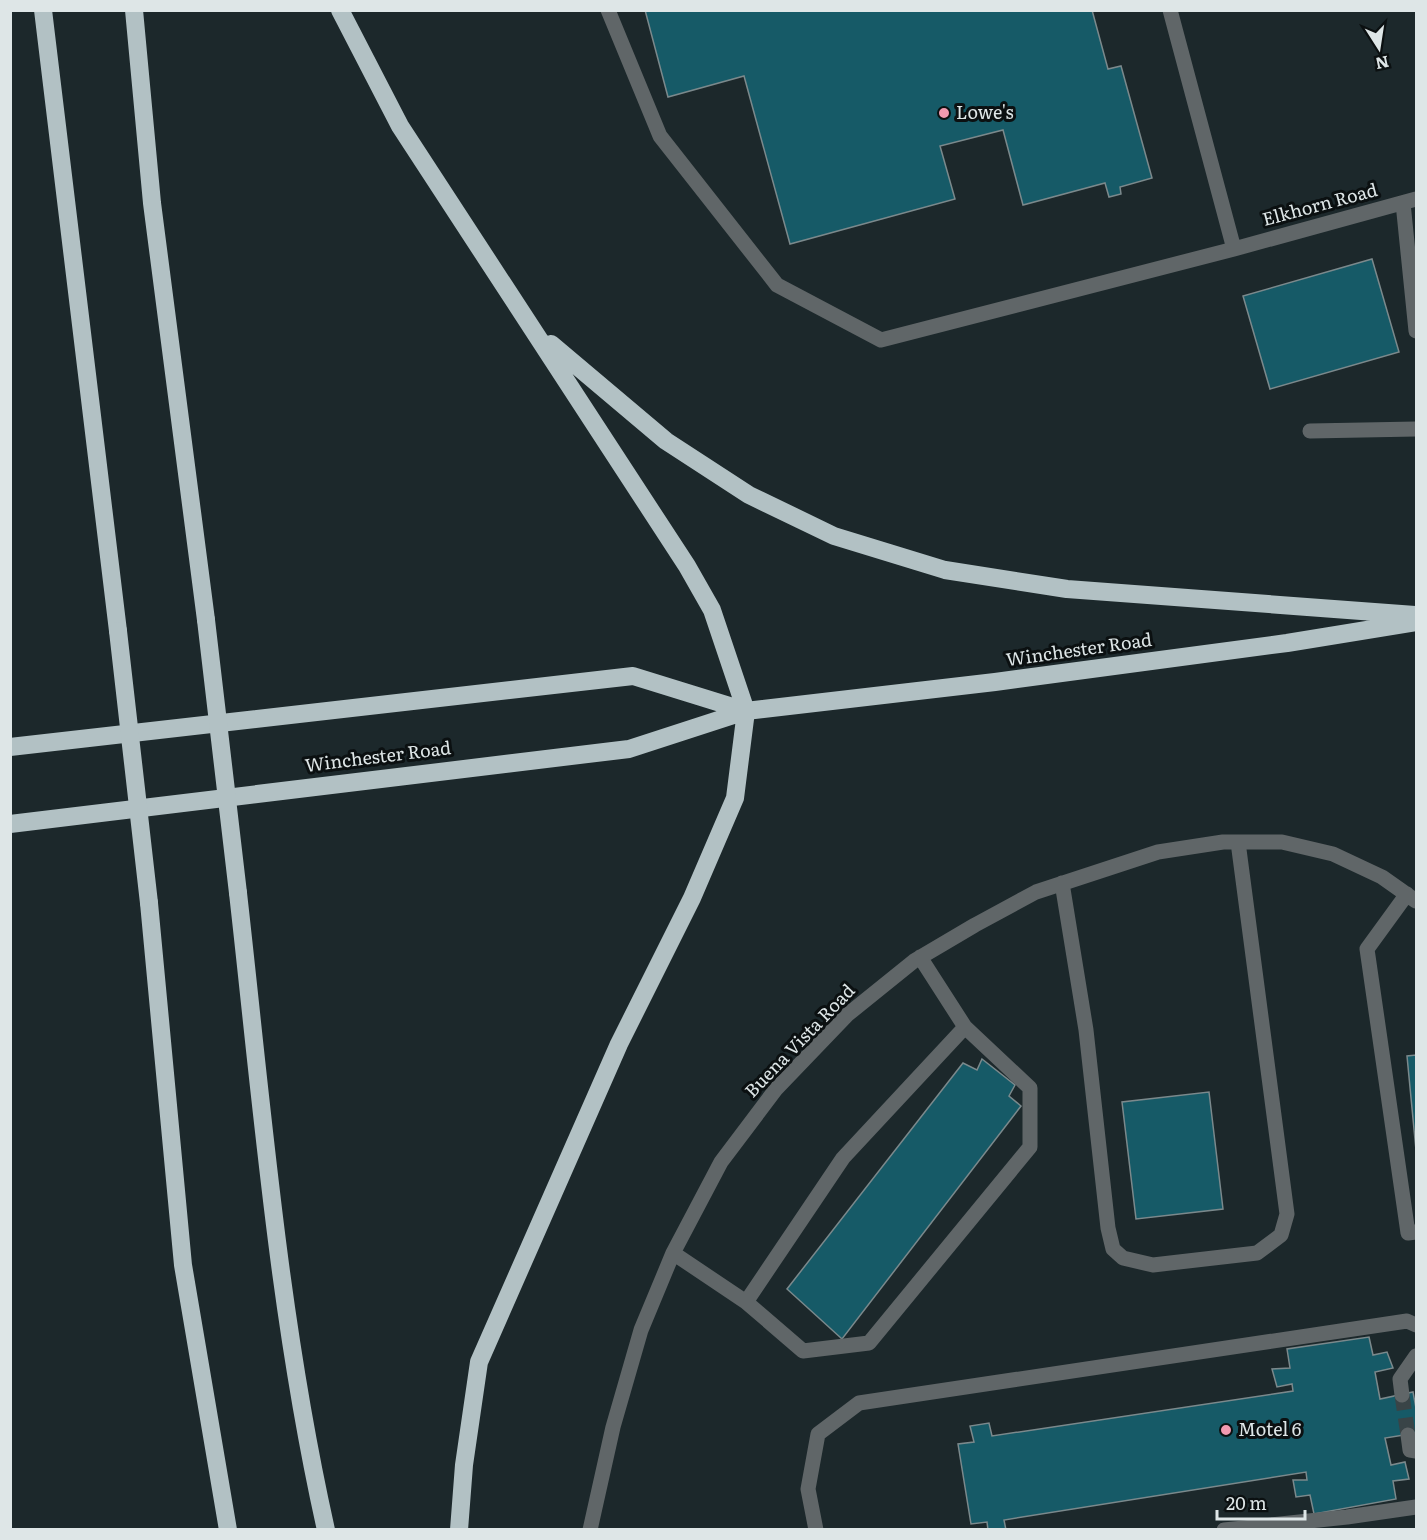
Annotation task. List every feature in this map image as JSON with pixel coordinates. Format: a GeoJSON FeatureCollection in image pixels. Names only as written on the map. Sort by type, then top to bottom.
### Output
{"type":"FeatureCollection","features":[{"type":"Feature","properties":{"kind":"highway"},"geometry":{"type":"LineString","coordinates":[[43,10],[149,903],[183,1265],[228,1530]]}},
{"type":"Feature","properties":{"kind":"highway"},"geometry":{"type":"LineString","coordinates":[[134,10],[152,203],[206,620],[279,1258],[307,1446],[326,1530]]}},
{"type":"Feature","properties":{"kind":"highway"},"geometry":{"type":"LineString","coordinates":[[340,10],[400,126],[687,566],[712,610],[746,711],[735,798],[692,898],[619,1044],[479,1362],[464,1465],[459,1530]]}},
{"type":"Feature","properties":{"kind":"highway"},"geometry":{"type":"LineString","coordinates":[[536,332],[666,441],[749,495],[834,536],[945,570],[1067,589],[1416,615]]}},
{"type":"Feature","properties":{"kind":"highway","name":"Winchester Road"},"geometry":{"type":"LineString","coordinates":[[10,824],[629,749],[746,711],[1042,676],[1287,643],[1416,622]]}},
{"type":"Feature","properties":{"kind":"highway","name":"Winchester Road"},"geometry":{"type":"LineString","coordinates":[[10,747],[633,676],[746,711]]}},
{"type":"Feature","properties":{"kind":"street","name":"Elkhorn Road"},"geometry":{"type":"LineString","coordinates":[[608,10],[660,136],[777,285],[881,340],[1410,201]]}},
{"type":"Feature","properties":{"kind":"street"},"geometry":{"type":"LineString","coordinates":[[1170,10],[1234,249]]}},
{"type":"Feature","properties":{"kind":"street"},"geometry":{"type":"LineString","coordinates":[[1410,201],[1416,331]]}},
{"type":"Feature","properties":{"kind":"street"},"geometry":{"type":"LineString","coordinates":[[1310,431],[1416,429]]}},
{"type":"Feature","properties":{"kind":"street","name":"Buena Vista Road"},"geometry":{"type":"LineString","coordinates":[[590,1530],[613,1427],[641,1330],[673,1253],[721,1162],[776,1089],[847,1015],[920,957],[1036,892],[1158,852],[1223,842],[1282,842],[1333,854],[1382,878],[1412,897]]}},
{"type":"Feature","properties":{"kind":"street"},"geometry":{"type":"LineString","coordinates":[[1062,883],[1086,1030],[1108,1228],[1113,1250],[1123,1258],[1152,1265],[1257,1253],[1281,1236],[1287,1214],[1238,842]]}},
{"type":"Feature","properties":{"kind":"street"},"geometry":{"type":"LineString","coordinates":[[1412,897],[1367,949],[1408,1233],[1416,1232]]}},
{"type":"Feature","properties":{"kind":"street"},"geometry":{"type":"LineString","coordinates":[[673,1253],[746,1302],[803,1351],[868,1343],[1030,1147],[1030,1088],[965,1027],[920,957]]}},
{"type":"Feature","properties":{"kind":"street"},"geometry":{"type":"LineString","coordinates":[[746,1302],[843,1158],[965,1027]]}},
{"type":"Feature","properties":{"kind":"street"},"geometry":{"type":"LineString","coordinates":[[816,1530],[808,1489],[818,1434],[859,1403],[1407,1322],[1416,1325]]}},
{"type":"Feature","properties":{"kind":"street"},"geometry":{"type":"LineString","coordinates":[[1402,1395],[1400,1378],[1416,1356]]}},
{"type":"Feature","properties":{"kind":"street"},"geometry":{"type":"LineString","coordinates":[[1408,1435],[1410,1450],[1416,1451]]}},
{"type":"Feature","properties":{"kind":"street"},"geometry":{"type":"LineString","coordinates":[[1224,1530],[1416,1507]]}},
{"type":"Feature","properties":{"kind":"building","name":"Lowe's"},"geometry":{"type":"Polygon","coordinates":[[[645,10],[1092,10],[1108,69],[1121,66],[1152,178],[1120,187],[1121,194],[1109,197],[1105,183],[1023,205],[1003,130],[940,146],[955,199],[790,244],[744,76],[668,97],[645,10]]]}},
{"type":"Feature","properties":{"kind":"building"},"geometry":{"type":"Polygon","coordinates":[[[1372,259],[1399,352],[1270,389],[1243,296],[1372,259]]]}},
{"type":"Feature","properties":{"kind":"building"},"geometry":{"type":"Polygon","coordinates":[[[1416,1055],[1416,1150],[1407,1056],[1416,1055]]]}},
{"type":"Feature","properties":{"kind":"building"},"geometry":{"type":"Polygon","coordinates":[[[982,1059],[1015,1085],[1009,1096],[1021,1106],[842,1339],[787,1289],[963,1063],[977,1070],[982,1059]]]}},
{"type":"Feature","properties":{"kind":"building"},"geometry":{"type":"Polygon","coordinates":[[[1209,1092],[1223,1209],[1136,1219],[1122,1102],[1209,1092]]]}},
{"type":"Feature","properties":{"kind":"building","name":"Motel 6"},"geometry":{"type":"Polygon","coordinates":[[[1369,1337],[1373,1355],[1387,1352],[1393,1368],[1375,1372],[1380,1399],[1413,1392],[1416,1408],[1416,1433],[1385,1438],[1391,1465],[1405,1462],[1409,1479],[1393,1481],[1396,1499],[1314,1514],[1310,1495],[1296,1497],[1293,1480],[1307,1480],[1306,1472],[1004,1520],[1006,1530],[988,1530],[987,1522],[971,1524],[958,1444],[974,1442],[970,1426],[989,1423],[992,1436],[1293,1391],[1292,1384],[1277,1387],[1272,1369],[1290,1368],[1287,1349],[1369,1337]]]}},
{"type":"Feature","properties":{"kind":"tunnel"},"geometry":{"type":"LineString","coordinates":[[1402,1395],[1408,1435]]}},
{"type":"Feature","properties":{"kind":"place","name":"Lowe's"},"geometry":{"type":"Point","coordinates":[944,113]}},
{"type":"Feature","properties":{"kind":"place","name":"Motel 6"},"geometry":{"type":"Point","coordinates":[1226,1430]}}]}
